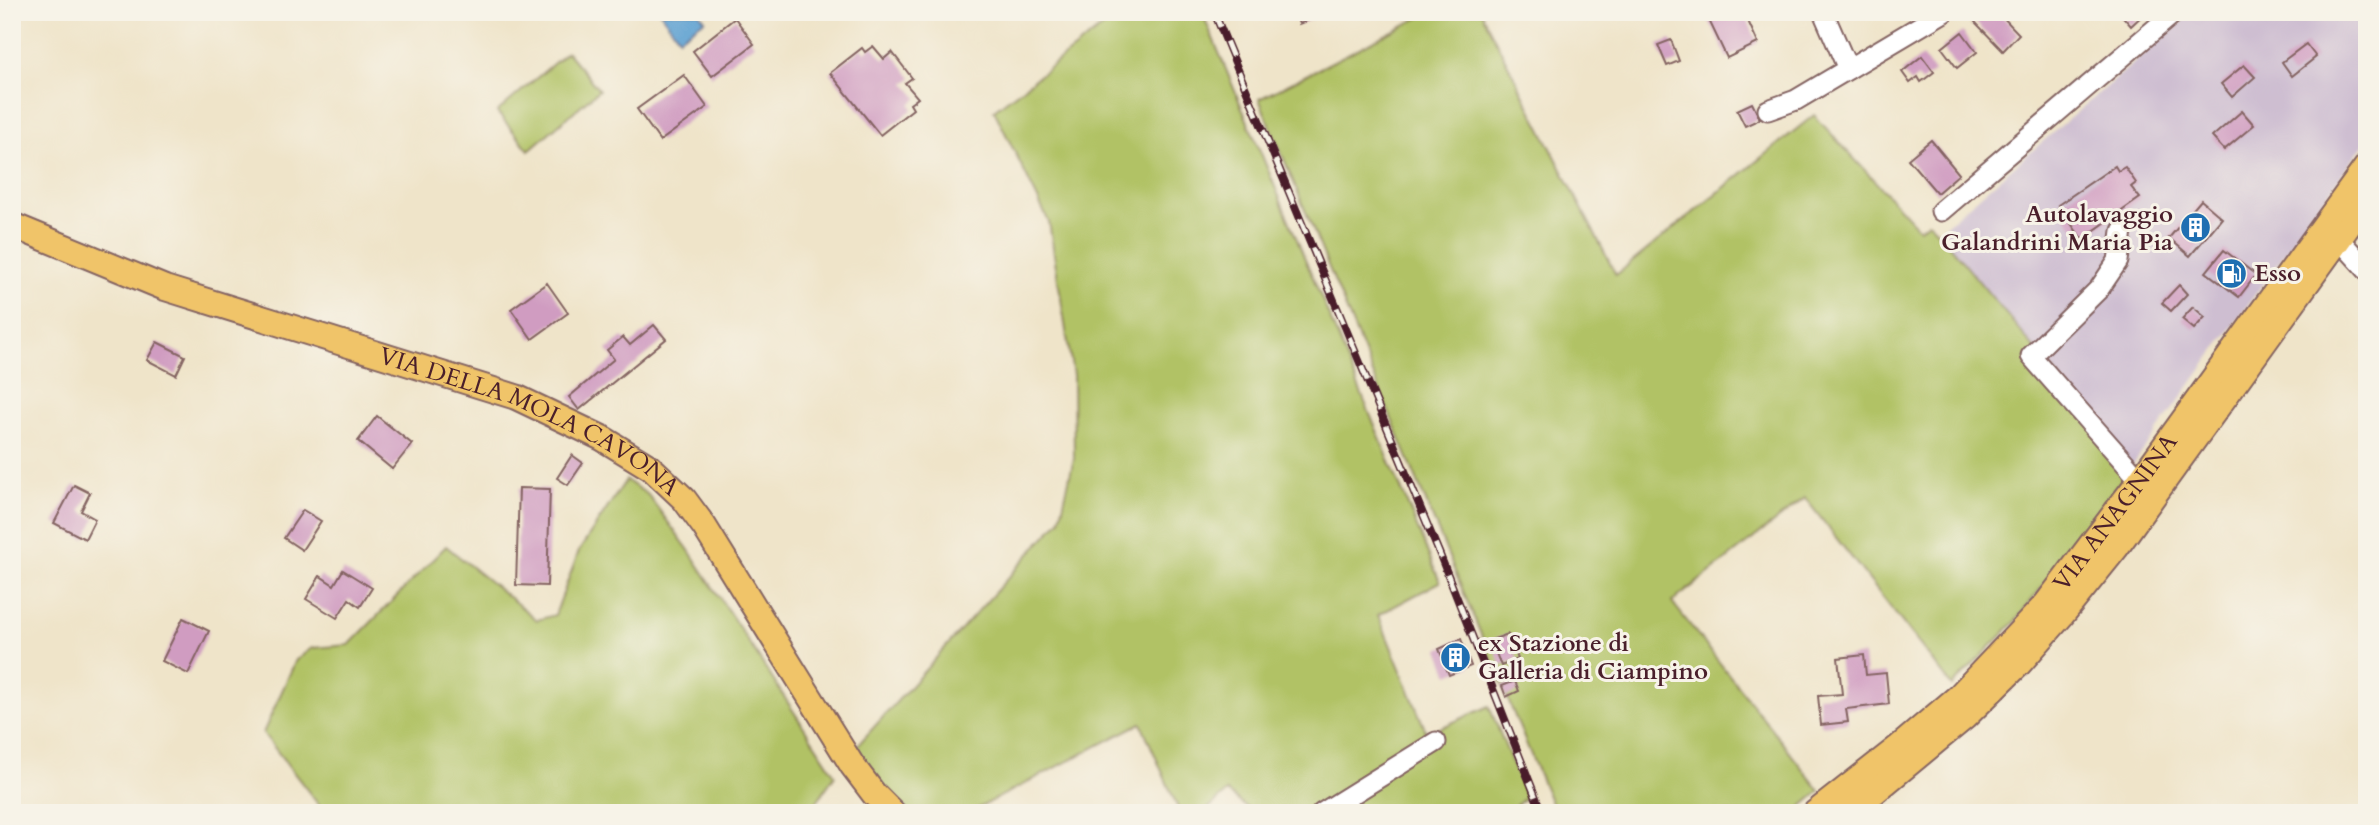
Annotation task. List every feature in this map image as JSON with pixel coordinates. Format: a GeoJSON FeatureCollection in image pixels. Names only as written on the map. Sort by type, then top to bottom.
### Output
{"type":"FeatureCollection","features":[{"type":"Feature","properties":{"kind":"main road","name":"VIA ANAGNINA"},"geometry":{"type":"LineString","coordinates":[[1815,813],[1958,697],[2046,604],[2140,481],[2367,166]]}},
{"type":"Feature","properties":{"kind":"main road","name":"VIA ANAGNINA"},"geometry":{"type":"LineString","coordinates":[[1849,813],[1965,717],[2047,633],[2116,548],[2367,200]]}},
{"type":"Feature","properties":{"kind":"main road","name":"VIA DELLA MOLA CAVONA"},"geometry":{"type":"LineString","coordinates":[[12,225],[165,288],[516,397],[587,430],[651,468],[684,499],[704,526],[852,765],[867,786],[893,813]]}},
{"type":"Feature","properties":{"kind":"street"},"geometry":{"type":"LineString","coordinates":[[1823,12],[1848,69]]}},
{"type":"Feature","properties":{"kind":"street"},"geometry":{"type":"LineString","coordinates":[[1941,211],[2175,12]]}},
{"type":"Feature","properties":{"kind":"street"},"geometry":{"type":"LineString","coordinates":[[1768,110],[1796,100],[1940,13]]}},
{"type":"Feature","properties":{"kind":"street"},"geometry":{"type":"LineString","coordinates":[[2123,230],[2118,261],[2099,289],[2031,356],[2140,481]]}},
{"type":"Feature","properties":{"kind":"street"},"geometry":{"type":"LineString","coordinates":[[2339,239],[2367,270]]}},
{"type":"Feature","properties":{"kind":"street"},"geometry":{"type":"LineString","coordinates":[[1322,813],[1436,743]]}},
{"type":"Feature","properties":{"kind":"shaded area"},"geometry":{"type":"Polygon","coordinates":[[[2193,12],[2367,12],[2367,139],[2132,466],[1938,232],[2193,12]]]}},
{"type":"Feature","properties":{"kind":"green space"},"geometry":{"type":"Polygon","coordinates":[[[1122,12],[1202,12],[1440,582],[1378,615],[1427,734],[1489,706],[1526,797],[1507,813],[1254,813],[1227,792],[1203,813],[1180,813],[1141,723],[969,813],[912,813],[885,791],[856,747],[1060,520],[1074,458],[1073,375],[1049,222],[994,110],[1122,12]]]}},
{"type":"Feature","properties":{"kind":"green space"},"geometry":{"type":"Polygon","coordinates":[[[1430,12],[1481,12],[1616,275],[1814,115],[1919,229],[1928,222],[1938,232],[2132,466],[2014,623],[1952,686],[1805,498],[1672,602],[1820,791],[1794,813],[1555,813],[1259,99],[1430,12]]]}},
{"type":"Feature","properties":{"kind":"green space"},"geometry":{"type":"Polygon","coordinates":[[[567,52],[599,90],[529,150],[497,112],[567,52]]]}},
{"type":"Feature","properties":{"kind":"green space"},"geometry":{"type":"Polygon","coordinates":[[[626,480],[648,495],[688,549],[835,775],[809,813],[325,813],[263,733],[296,660],[312,648],[349,645],[446,546],[537,620],[555,615],[579,551],[626,480]]]}},
{"type":"Feature","properties":{"kind":"water"},"geometry":{"type":"Polygon","coordinates":[[[660,12],[699,12],[705,20],[679,38],[660,12]]]}},
{"type":"Feature","properties":{"kind":"building"},"geometry":{"type":"Polygon","coordinates":[[[1294,12],[1329,12],[1299,24],[1294,12]]]}},
{"type":"Feature","properties":{"kind":"building"},"geometry":{"type":"Polygon","coordinates":[[[1744,12],[1758,43],[1727,58],[1706,14],[1744,12]]]}},
{"type":"Feature","properties":{"kind":"building"},"geometry":{"type":"Polygon","coordinates":[[[1985,12],[1998,12],[2019,34],[2003,51],[1975,22],[1985,12]]]}},
{"type":"Feature","properties":{"kind":"building"},"geometry":{"type":"Polygon","coordinates":[[[2119,12],[2146,12],[2131,26],[2119,12]]]}},
{"type":"Feature","properties":{"kind":"building"},"geometry":{"type":"Polygon","coordinates":[[[735,18],[754,44],[712,76],[693,51],[735,18]]]}},
{"type":"Feature","properties":{"kind":"building"},"geometry":{"type":"Polygon","coordinates":[[[1962,32],[1977,52],[1957,68],[1942,48],[1962,32]]]}},
{"type":"Feature","properties":{"kind":"building"},"geometry":{"type":"Polygon","coordinates":[[[1671,40],[1679,61],[1667,66],[1658,45],[1671,40]]]}},
{"type":"Feature","properties":{"kind":"building"},"geometry":{"type":"Polygon","coordinates":[[[2306,44],[2316,57],[2292,76],[2282,62],[2306,44]]]}},
{"type":"Feature","properties":{"kind":"building"},"geometry":{"type":"Polygon","coordinates":[[[873,46],[884,59],[892,52],[912,78],[905,83],[918,98],[910,104],[913,109],[880,135],[830,73],[862,48],[865,52],[873,46]]]}},
{"type":"Feature","properties":{"kind":"building"},"geometry":{"type":"Polygon","coordinates":[[[1922,56],[1934,72],[1921,82],[1918,77],[1910,83],[1902,72],[1922,56]]]}},
{"type":"Feature","properties":{"kind":"building"},"geometry":{"type":"Polygon","coordinates":[[[2244,65],[2255,77],[2232,97],[2221,84],[2244,65]]]}},
{"type":"Feature","properties":{"kind":"building"},"geometry":{"type":"Polygon","coordinates":[[[684,75],[707,107],[660,141],[637,109],[684,75]]]}},
{"type":"Feature","properties":{"kind":"building"},"geometry":{"type":"Polygon","coordinates":[[[1752,103],[1760,119],[1745,126],[1737,110],[1752,103]]]}},
{"type":"Feature","properties":{"kind":"building"},"geometry":{"type":"Polygon","coordinates":[[[2242,111],[2254,125],[2224,150],[2212,137],[2242,111]]]}},
{"type":"Feature","properties":{"kind":"building"},"geometry":{"type":"Polygon","coordinates":[[[1931,140],[1959,174],[1937,193],[1908,159],[1931,140]]]}},
{"type":"Feature","properties":{"kind":"building"},"geometry":{"type":"Polygon","coordinates":[[[2115,166],[2118,171],[2125,167],[2136,183],[2131,187],[2140,198],[2082,239],[2058,205],[2115,166]]]}},
{"type":"Feature","properties":{"kind":"building","name":"Autolavaggio Galandrini Maria Pia"},"geometry":{"type":"Polygon","coordinates":[[[2201,200],[2222,218],[2190,256],[2169,238],[2201,200]]]}},
{"type":"Feature","properties":{"kind":"building","name":"Esso"},"geometry":{"type":"Polygon","coordinates":[[[2224,250],[2256,275],[2239,297],[2206,272],[2224,250]]]}},
{"type":"Feature","properties":{"kind":"building"},"geometry":{"type":"Polygon","coordinates":[[[547,283],[568,313],[532,339],[511,309],[547,283]]]}},
{"type":"Feature","properties":{"kind":"building"},"geometry":{"type":"Polygon","coordinates":[[[2179,285],[2187,294],[2171,311],[2162,303],[2179,285]]]}},
{"type":"Feature","properties":{"kind":"building"},"geometry":{"type":"Polygon","coordinates":[[[2193,307],[2205,317],[2194,329],[2182,319],[2193,307]]]}},
{"type":"Feature","properties":{"kind":"building"},"geometry":{"type":"Polygon","coordinates":[[[654,325],[666,339],[579,410],[569,397],[614,359],[607,350],[623,337],[630,345],[654,325]]]}},
{"type":"Feature","properties":{"kind":"building"},"geometry":{"type":"Polygon","coordinates":[[[157,342],[185,356],[176,375],[147,360],[157,342]]]}},
{"type":"Feature","properties":{"kind":"building"},"geometry":{"type":"Polygon","coordinates":[[[377,416],[412,444],[392,469],[358,441],[377,416]]]}},
{"type":"Feature","properties":{"kind":"building"},"geometry":{"type":"Polygon","coordinates":[[[572,455],[583,463],[568,485],[557,478],[572,455]]]}},
{"type":"Feature","properties":{"kind":"building"},"geometry":{"type":"Polygon","coordinates":[[[74,485],[90,493],[81,511],[95,519],[85,539],[54,523],[74,485]]]}},
{"type":"Feature","properties":{"kind":"building"},"geometry":{"type":"Polygon","coordinates":[[[519,488],[550,489],[547,586],[516,585],[519,488]]]}},
{"type":"Feature","properties":{"kind":"building"},"geometry":{"type":"Polygon","coordinates":[[[303,510],[321,521],[302,550],[284,538],[303,510]]]}},
{"type":"Feature","properties":{"kind":"building"},"geometry":{"type":"Polygon","coordinates":[[[343,570],[372,588],[360,607],[349,599],[337,618],[306,599],[320,576],[334,585],[343,570]]]}},
{"type":"Feature","properties":{"kind":"building"},"geometry":{"type":"Polygon","coordinates":[[[183,618],[209,631],[188,674],[162,661],[183,618]]]}},
{"type":"Feature","properties":{"kind":"building"},"geometry":{"type":"Polygon","coordinates":[[[1508,634],[1518,659],[1501,666],[1491,640],[1508,634]]]}},
{"type":"Feature","properties":{"kind":"building","name":"ex Stazione di Galleria di Ciampino"},"geometry":{"type":"Polygon","coordinates":[[[1461,639],[1471,666],[1449,675],[1439,649],[1461,639]]]}},
{"type":"Feature","properties":{"kind":"building"},"geometry":{"type":"Polygon","coordinates":[[[1864,655],[1866,675],[1886,673],[1889,704],[1846,709],[1848,722],[1821,725],[1818,696],[1842,694],[1838,658],[1864,655]]]}},
{"type":"Feature","properties":{"kind":"building"},"geometry":{"type":"Polygon","coordinates":[[[1515,681],[1519,691],[1506,697],[1502,686],[1515,681]]]}},
{"type":"Feature","properties":{"kind":"railway"},"geometry":{"type":"LineString","coordinates":[[1214,12],[1440,555],[1542,813]]}},
{"type":"Feature","properties":{"kind":"place","name":"Autolavaggio Galandrini Maria Pia"},"geometry":{"type":"Point","coordinates":[2196,228]}},
{"type":"Feature","properties":{"kind":"place","name":"Esso"},"geometry":{"type":"Point","coordinates":[2231,273]}},
{"type":"Feature","properties":{"kind":"place","name":"ex Stazione di Galleria di Ciampino"},"geometry":{"type":"Point","coordinates":[1455,657]}}]}
